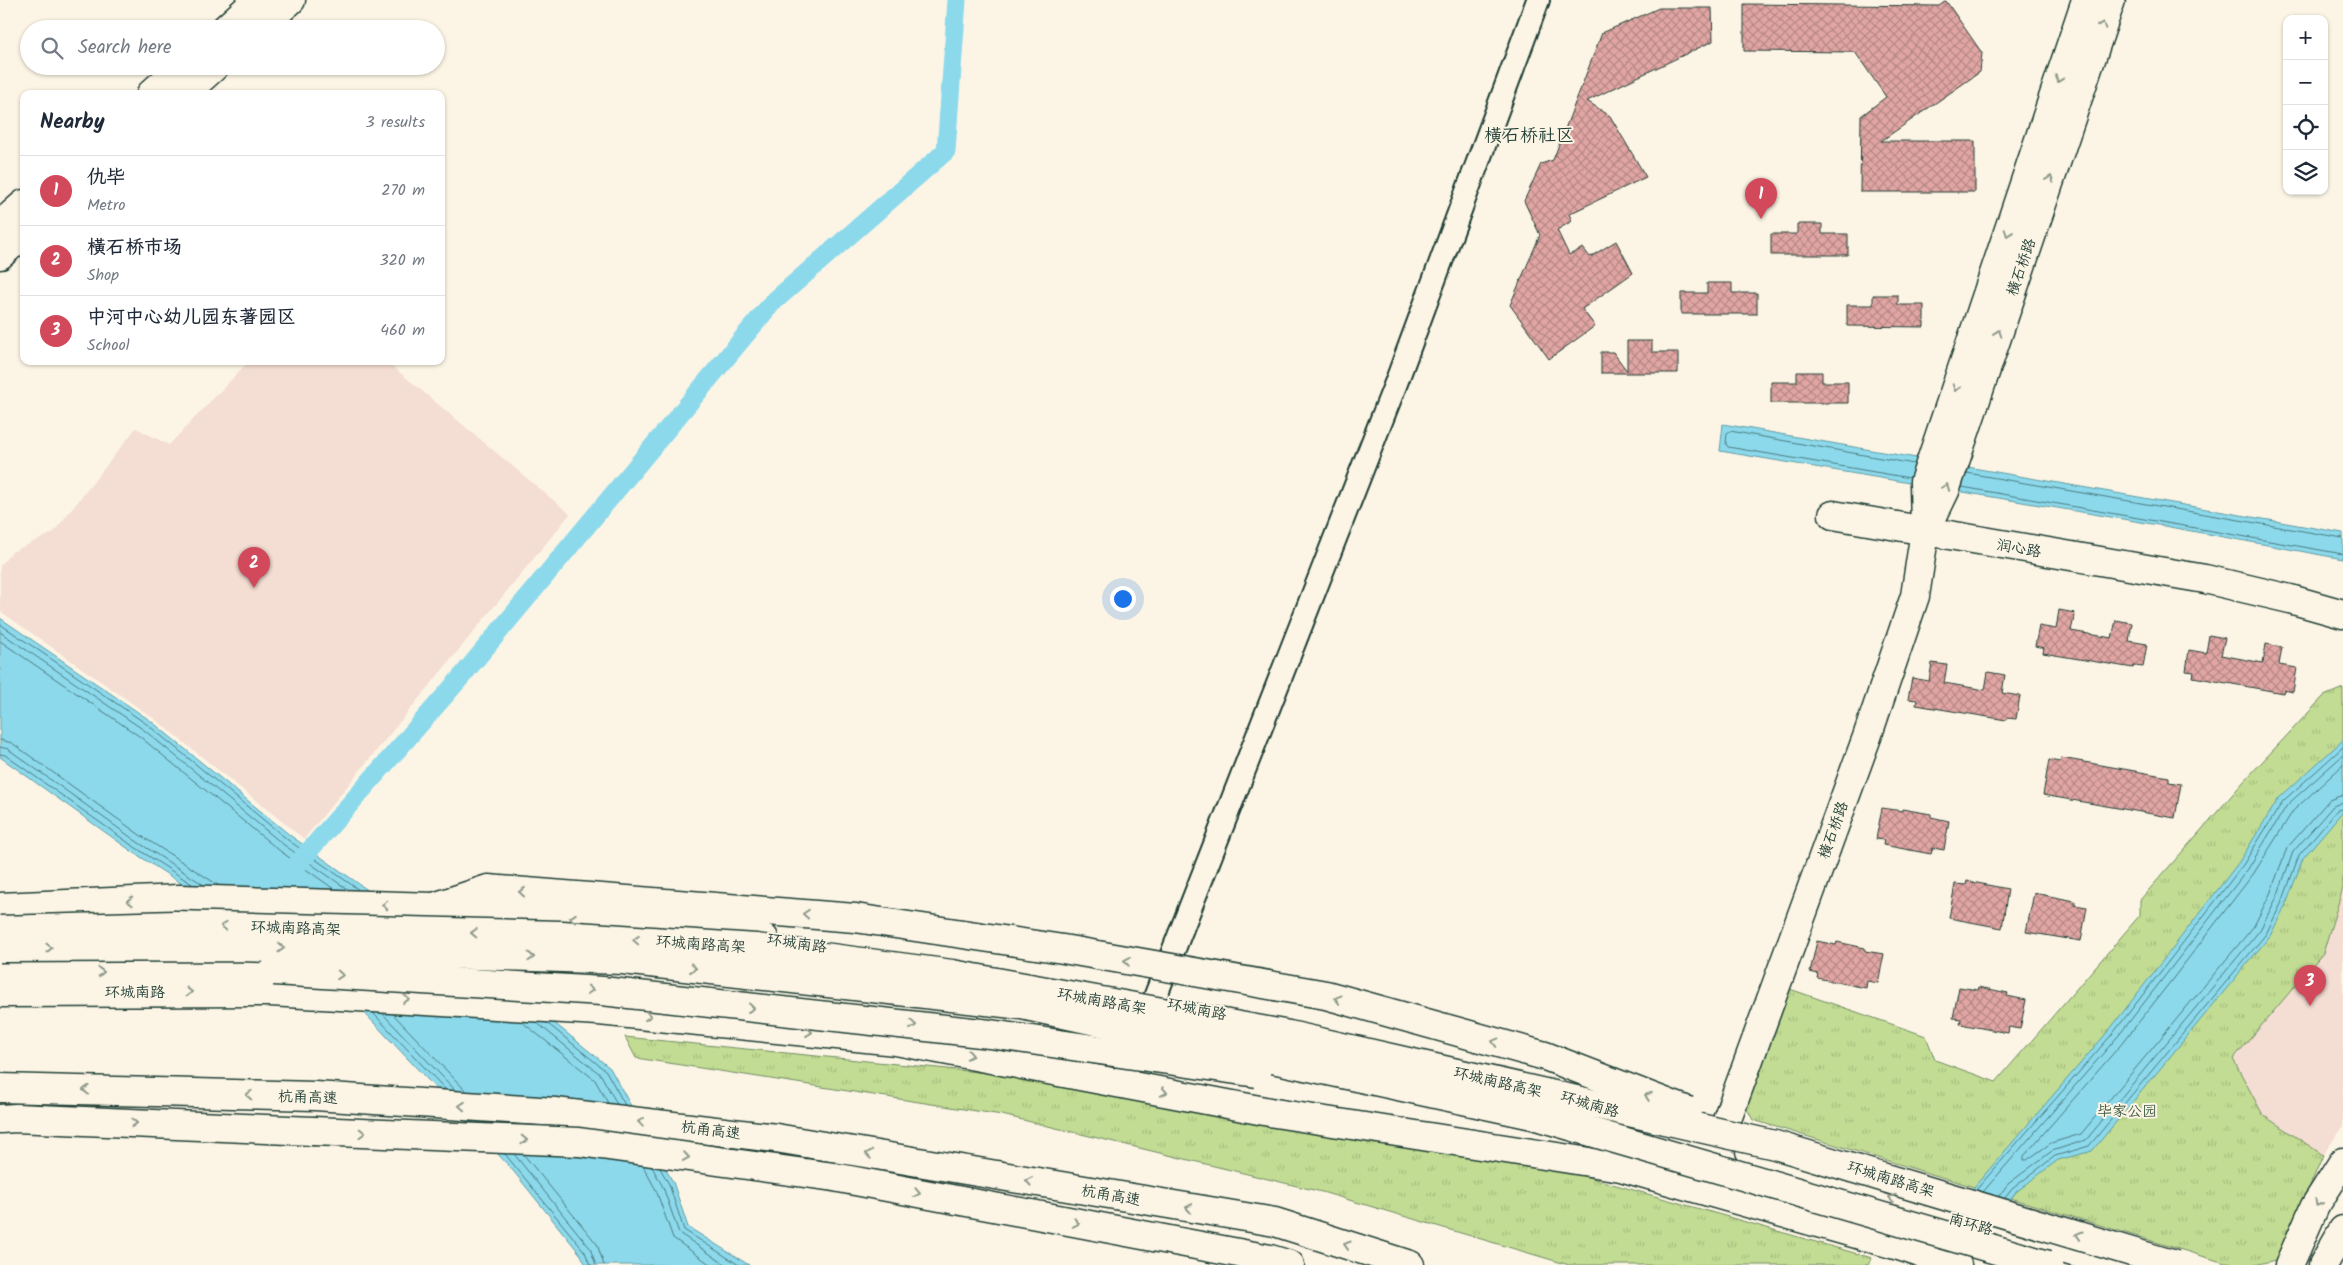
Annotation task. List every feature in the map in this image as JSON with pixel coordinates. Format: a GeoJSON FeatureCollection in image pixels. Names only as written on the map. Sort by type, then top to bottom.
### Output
{"type":"FeatureCollection","features":[{"type":"Feature","properties":{"kind":"main road"},"geometry":{"type":"LineString","coordinates":[[235,20],[257,0]]}},
{"type":"Feature","properties":{"kind":"main road"},"geometry":{"type":"LineString","coordinates":[[268,20],[291,0]]}},
{"type":"Feature","properties":{"kind":"main road","name":"横石桥路"},"geometry":{"type":"LineString","coordinates":[[1725,1125],[1867,737],[1915,596],[1925,531],[1924,482],[2086,0]]}},
{"type":"Feature","properties":{"kind":"main road","name":"横石桥路"},"geometry":{"type":"LineString","coordinates":[[1925,531],[1945,491],[2110,0]]}},
{"type":"Feature","properties":{"kind":"main road"},"geometry":{"type":"LineString","coordinates":[[155,90],[172,75]]}},
{"type":"Feature","properties":{"kind":"main road"},"geometry":{"type":"LineString","coordinates":[[188,90],[205,75]]}},
{"type":"Feature","properties":{"kind":"main road"},"geometry":{"type":"LineString","coordinates":[[0,225],[20,208]]}},
{"type":"Feature","properties":{"kind":"main road"},"geometry":{"type":"LineString","coordinates":[[0,255],[20,238]]}},
{"type":"Feature","properties":{"kind":"main road","name":"润心路"},"geometry":{"type":"LineString","coordinates":[[1833,516],[2205,579],[2290,599],[2343,614]]}},
{"type":"Feature","properties":{"kind":"main road","name":"润心路"},"geometry":{"type":"LineString","coordinates":[[2205,579],[2284,585],[2343,595]]}},
{"type":"Feature","properties":{"kind":"main road"},"geometry":{"type":"LineString","coordinates":[[434,907],[488,889],[854,918],[1062,949],[1326,995],[1545,1056],[1775,1145]]}},
{"type":"Feature","properties":{"kind":"main road","name":"环城南路"},"geometry":{"type":"LineString","coordinates":[[0,907],[179,899],[434,907],[686,926],[928,962],[1154,1001],[1318,1032],[1502,1078],[1732,1144],[1938,1214]]}},
{"type":"Feature","properties":{"kind":"main road","name":"环城南路高架"},"geometry":{"type":"LineString","coordinates":[[0,930],[175,925],[562,935],[756,948],[952,974],[1289,1035],[1775,1145],[2175,1265]]}},
{"type":"Feature","properties":{"kind":"main road","name":"环城南路高架"},"geometry":{"type":"LineString","coordinates":[[0,948],[240,947],[623,960],[1022,1005],[1533,1115],[2048,1265]]}},
{"type":"Feature","properties":{"kind":"main road"},"geometry":{"type":"LineString","coordinates":[[0,973],[602,991],[990,1034],[1243,1071],[1397,1099],[1533,1115]]}},
{"type":"Feature","properties":{"kind":"main road"},"geometry":{"type":"LineString","coordinates":[[272,981],[599,1010],[896,1041],[1275,1113],[1621,1167],[1900,1246],[1956,1265]]}},
{"type":"Feature","properties":{"kind":"main road","name":"环城南路"},"geometry":{"type":"LineString","coordinates":[[0,993],[272,981]]}},
{"type":"Feature","properties":{"kind":"main road","name":"杭甬高速"},"geometry":{"type":"LineString","coordinates":[[0,1088],[315,1096],[556,1112],[776,1138],[1275,1222],[1410,1265]]}},
{"type":"Feature","properties":{"kind":"main road","name":"杭甬高速"},"geometry":{"type":"LineString","coordinates":[[0,1120],[16,1118],[579,1142],[834,1177],[1270,1259],[1290,1265]]}},
{"type":"Feature","properties":{"kind":"main road"},"geometry":{"type":"LineString","coordinates":[[2289,1265],[2315,1206],[2343,1162]]}},
{"type":"Feature","properties":{"kind":"main road","name":"南环路"},"geometry":{"type":"LineString","coordinates":[[1938,1214],[2119,1265]]}},
{"type":"Feature","properties":{"kind":"main road"},"geometry":{"type":"LineString","coordinates":[[2323,1265],[2343,1230]]}},
{"type":"Feature","properties":{"kind":"street"},"geometry":{"type":"LineString","coordinates":[[1122,1084],[1396,383],[1538,0]]}},
{"type":"Feature","properties":{"kind":"shaded area"},"geometry":{"type":"Polygon","coordinates":[[[245,365],[391,365],[570,514],[304,839],[156,720],[0,611],[0,566],[12,552],[53,533],[136,428],[169,445],[245,365]]]}},
{"type":"Feature","properties":{"kind":"shaded area"},"geometry":{"type":"Polygon","coordinates":[[[2343,888],[2343,1126],[2323,1155],[2263,1115],[2233,1059],[2323,953],[2343,888]]]}},
{"type":"Feature","properties":{"kind":"green space","name":"毕家公园"},"geometry":{"type":"Polygon","coordinates":[[[2343,688],[2343,888],[2323,953],[2233,1059],[2263,1115],[2323,1155],[2279,1259],[2255,1265],[2225,1263],[1753,1120],[1746,1107],[1787,988],[1926,1036],[1935,1060],[1996,1082],[2140,915],[2140,900],[2246,779],[2324,696],[2343,688]]]}},
{"type":"Feature","properties":{"kind":"green space"},"geometry":{"type":"Polygon","coordinates":[[[625,1037],[1028,1077],[1574,1173],[1872,1258],[1868,1265],[1569,1265],[1322,1192],[1002,1115],[636,1058],[625,1037]]]}},
{"type":"Feature","properties":{"kind":"water"},"geometry":{"type":"Polygon","coordinates":[[[1723,424],[2343,533],[2343,559],[2164,526],[1720,451],[1723,424]]]}},
{"type":"Feature","properties":{"kind":"water"},"geometry":{"type":"Polygon","coordinates":[[[0,618],[151,721],[291,836],[542,1013],[610,1068],[673,1182],[688,1227],[749,1265],[586,1265],[581,1255],[510,1167],[341,988],[130,850],[0,757],[0,618]]]}},
{"type":"Feature","properties":{"kind":"water"},"geometry":{"type":"Polygon","coordinates":[[[2343,740],[2343,811],[2303,858],[2287,902],[2270,936],[2092,1151],[2058,1160],[2016,1192],[1962,1265],[1907,1265],[2110,1029],[2239,862],[2279,798],[2343,740]]]}},
{"type":"Feature","properties":{"kind":"building"},"geometry":{"type":"Polygon","coordinates":[[[1946,1],[1982,53],[1980,72],[1881,141],[1975,141],[1975,192],[1860,192],[1861,116],[1886,97],[1855,52],[1744,51],[1744,4],[1939,6],[1946,1]]]}},
{"type":"Feature","properties":{"kind":"building"},"geometry":{"type":"Polygon","coordinates":[[[1659,8],[1712,8],[1713,41],[1587,101],[1610,116],[1646,177],[1569,214],[1572,221],[1557,230],[1569,255],[1583,248],[1590,257],[1616,241],[1633,273],[1582,309],[1595,326],[1549,359],[1510,305],[1540,235],[1524,201],[1541,164],[1553,160],[1602,33],[1659,8]]]}},
{"type":"Feature","properties":{"kind":"building"},"geometry":{"type":"Polygon","coordinates":[[[1797,224],[1822,224],[1822,234],[1848,234],[1848,255],[1771,255],[1771,234],[1797,234],[1797,224]]]}},
{"type":"Feature","properties":{"kind":"building"},"geometry":{"type":"Polygon","coordinates":[[[1707,283],[1732,283],[1732,293],[1757,293],[1757,314],[1681,314],[1681,293],[1707,293],[1707,283]]]}},
{"type":"Feature","properties":{"kind":"building"},"geometry":{"type":"Polygon","coordinates":[[[1873,295],[1898,295],[1898,305],[1924,305],[1924,327],[1847,326],[1847,305],[1873,305],[1873,295]]]}},
{"type":"Feature","properties":{"kind":"building"},"geometry":{"type":"Polygon","coordinates":[[[1627,341],[1652,341],[1652,352],[1678,352],[1678,373],[1601,373],[1601,352],[1613,352],[1627,371],[1627,341]]]}},
{"type":"Feature","properties":{"kind":"building"},"geometry":{"type":"Polygon","coordinates":[[[1797,372],[1822,372],[1822,382],[1848,382],[1848,403],[1771,403],[1771,382],[1797,382],[1797,372]]]}},
{"type":"Feature","properties":{"kind":"building"},"geometry":{"type":"Polygon","coordinates":[[[2059,610],[2075,613],[2071,631],[2112,638],[2116,620],[2132,623],[2129,641],[2147,644],[2143,667],[2134,666],[2133,668],[2043,653],[2044,648],[2035,646],[2039,626],[2056,629],[2059,610]]]}},
{"type":"Feature","properties":{"kind":"building"},"geometry":{"type":"Polygon","coordinates":[[[2209,635],[2225,638],[2221,655],[2263,663],[2266,644],[2282,647],[2279,665],[2297,668],[2293,692],[2284,690],[2283,693],[2193,677],[2194,672],[2186,671],[2189,650],[2206,653],[2209,635]]]}},
{"type":"Feature","properties":{"kind":"building"},"geometry":{"type":"Polygon","coordinates":[[[1932,663],[1947,665],[1944,683],[1985,690],[1988,672],[2005,675],[2002,693],[2020,696],[2016,719],[2007,718],[2006,720],[1916,705],[1917,700],[1908,699],[1912,678],[1929,681],[1932,663]]]}},
{"type":"Feature","properties":{"kind":"building"},"geometry":{"type":"Polygon","coordinates":[[[2061,758],[2169,777],[2169,782],[2181,784],[2175,818],[2043,795],[2049,760],[2060,762],[2061,758]]]}},
{"type":"Feature","properties":{"kind":"building"},"geometry":{"type":"Polygon","coordinates":[[[1882,808],[1931,814],[1931,817],[1949,821],[1944,850],[1933,848],[1931,854],[1883,845],[1884,840],[1876,839],[1882,808]]]}},
{"type":"Feature","properties":{"kind":"building"},"geometry":{"type":"Polygon","coordinates":[[[1967,881],[2008,889],[2002,928],[1949,918],[1955,884],[1966,885],[1967,881]]]}},
{"type":"Feature","properties":{"kind":"building"},"geometry":{"type":"Polygon","coordinates":[[[2034,893],[2075,901],[2075,905],[2087,907],[2081,941],[2026,932],[2034,893]]]}},
{"type":"Feature","properties":{"kind":"building"},"geometry":{"type":"Polygon","coordinates":[[[1817,941],[1836,945],[1837,942],[1865,948],[1865,951],[1884,954],[1878,983],[1867,981],[1866,988],[1817,978],[1818,974],[1810,972],[1817,941]]]}},
{"type":"Feature","properties":{"kind":"building"},"geometry":{"type":"Polygon","coordinates":[[[1959,987],[1978,990],[1979,987],[2008,993],[2007,996],[2026,1000],[2020,1029],[2009,1027],[2008,1033],[1960,1024],[1961,1019],[1953,1018],[1959,987]]]}},
{"type":"Feature","properties":{"kind":"waterway"},"geometry":{"type":"LineString","coordinates":[[294,868],[462,676],[772,303],[946,151],[957,0]]}},
{"type":"Feature","properties":{"kind":"place","name":"仇毕"},"geometry":{"type":"Point","coordinates":[1761,219]}},
{"type":"Feature","properties":{"kind":"place","name":"横石桥市场"},"geometry":{"type":"Point","coordinates":[254,588]}},
{"type":"Feature","properties":{"kind":"place","name":"中河中心幼儿园东著园区"},"geometry":{"type":"Point","coordinates":[2310,1006]}},
{"type":"Feature","properties":{"kind":"district","name":"横石桥社区"},"geometry":{"type":"Point","coordinates":[1529,135]}}]}
